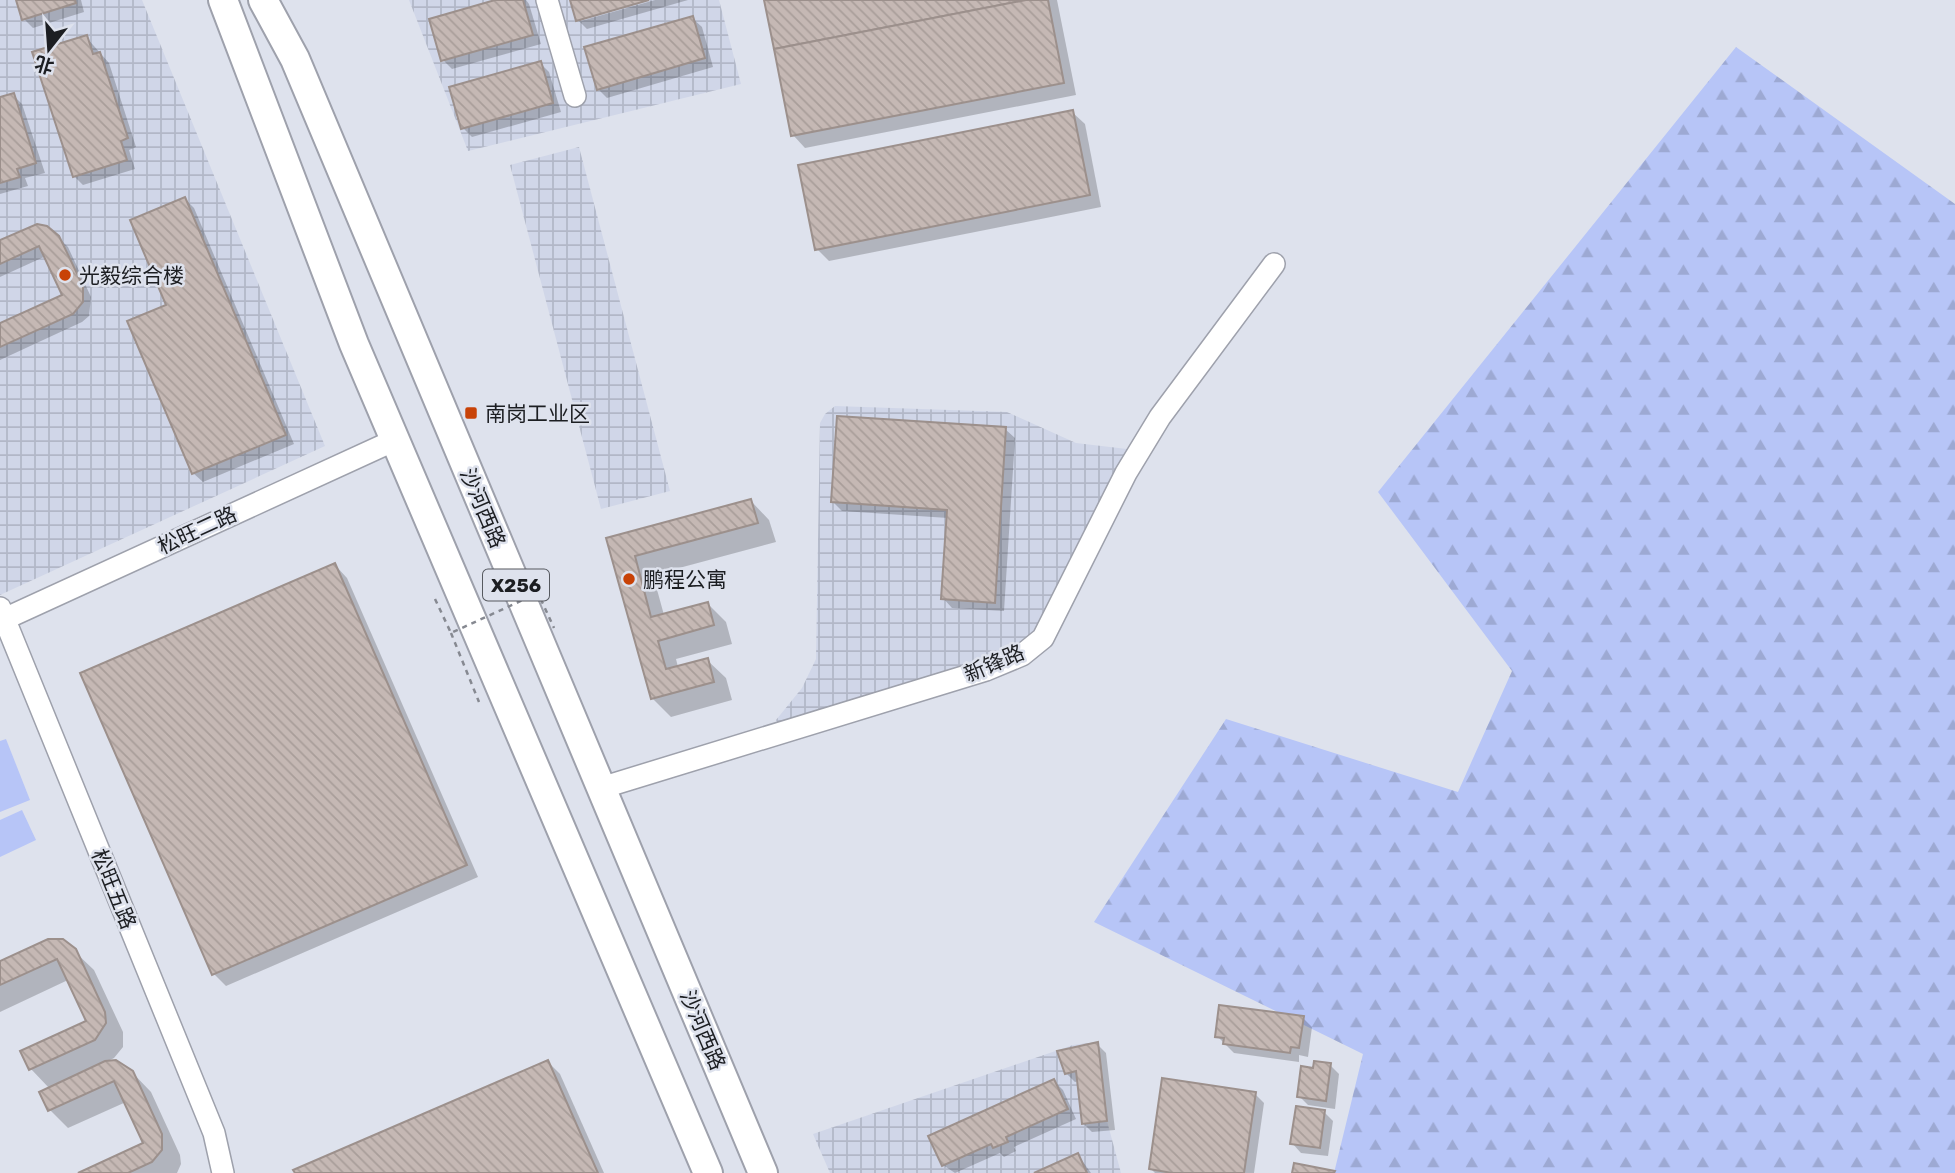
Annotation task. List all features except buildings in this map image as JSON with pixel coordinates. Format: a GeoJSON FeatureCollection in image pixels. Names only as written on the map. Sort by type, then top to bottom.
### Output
{"type":"FeatureCollection","features":[{"type":"Feature","properties":{"kind":"main road","name":"X256"},"geometry":{"type":"LineString","coordinates":[[223,0],[344,319],[708,1173]]}},
{"type":"Feature","properties":{"kind":"main road","name":"沙河西路"},"geometry":{"type":"LineString","coordinates":[[263,0],[295,60],[763,1173]]}},
{"type":"Feature","properties":{"kind":"street"},"geometry":{"type":"LineString","coordinates":[[547,0],[575,96]]}},
{"type":"Feature","properties":{"kind":"street","name":"新锋路"},"geometry":{"type":"LineString","coordinates":[[601,788],[986,670],[1022,655],[1043,638],[1126,473],[1160,416],[1274,264]]}},
{"type":"Feature","properties":{"kind":"street","name":"松旺二路"},"geometry":{"type":"LineString","coordinates":[[1,616],[395,440]]}},
{"type":"Feature","properties":{"kind":"street","name":"松旺五路"},"geometry":{"type":"LineString","coordinates":[[1,616],[214,1133],[222,1173]]}},
{"type":"Feature","properties":{"kind":"path"},"geometry":{"type":"LineString","coordinates":[[451,633],[538,593],[554,628]]}},
{"type":"Feature","properties":{"kind":"path"},"geometry":{"type":"LineString","coordinates":[[435,599],[479,702]]}},
{"type":"Feature","properties":{"kind":"shaded area"},"geometry":{"type":"Polygon","coordinates":[[[0,0],[142,0],[325,446],[0,595],[0,0]]]}},
{"type":"Feature","properties":{"kind":"shaded area"},"geometry":{"type":"Polygon","coordinates":[[[409,0],[719,0],[741,84],[468,151],[409,0]]]}},
{"type":"Feature","properties":{"kind":"shaded area"},"geometry":{"type":"Polygon","coordinates":[[[579,147],[670,491],[601,509],[510,165],[579,147]]]}},
{"type":"Feature","properties":{"kind":"shaded area"},"geometry":{"type":"Polygon","coordinates":[[[835,406],[1007,412],[1076,443],[1127,449],[1037,630],[1022,644],[1002,654],[780,727],[776,720],[802,688],[816,659],[820,423],[825,414],[835,406]]]}},
{"type":"Feature","properties":{"kind":"shaded area"},"geometry":{"type":"Polygon","coordinates":[[[1098,1042],[1107,1121],[1121,1173],[830,1173],[813,1134],[1073,1045],[1098,1042]]]}},
{"type":"Feature","properties":{"kind":"green space"},"geometry":{"type":"Polygon","coordinates":[[[1736,47],[1955,204],[1955,1173],[1334,1173],[1363,1054],[1094,922],[1226,719],[1458,792],[1512,671],[1378,492],[1736,47]]]}},
{"type":"Feature","properties":{"kind":"green space"},"geometry":{"type":"Polygon","coordinates":[[[6,739],[30,800],[0,812],[0,741],[6,739]]]}},
{"type":"Feature","properties":{"kind":"green space"},"geometry":{"type":"Polygon","coordinates":[[[22,810],[36,840],[0,857],[0,820],[22,810]]]}},
{"type":"Feature","properties":{"kind":"place","name":"光毅综合楼"},"geometry":{"type":"Point","coordinates":[65,275]}},
{"type":"Feature","properties":{"kind":"place","name":"南岗工业区"},"geometry":{"type":"Point","coordinates":[471,413]}},
{"type":"Feature","properties":{"kind":"place","name":"鹏程公寓"},"geometry":{"type":"Point","coordinates":[629,579]}}]}
